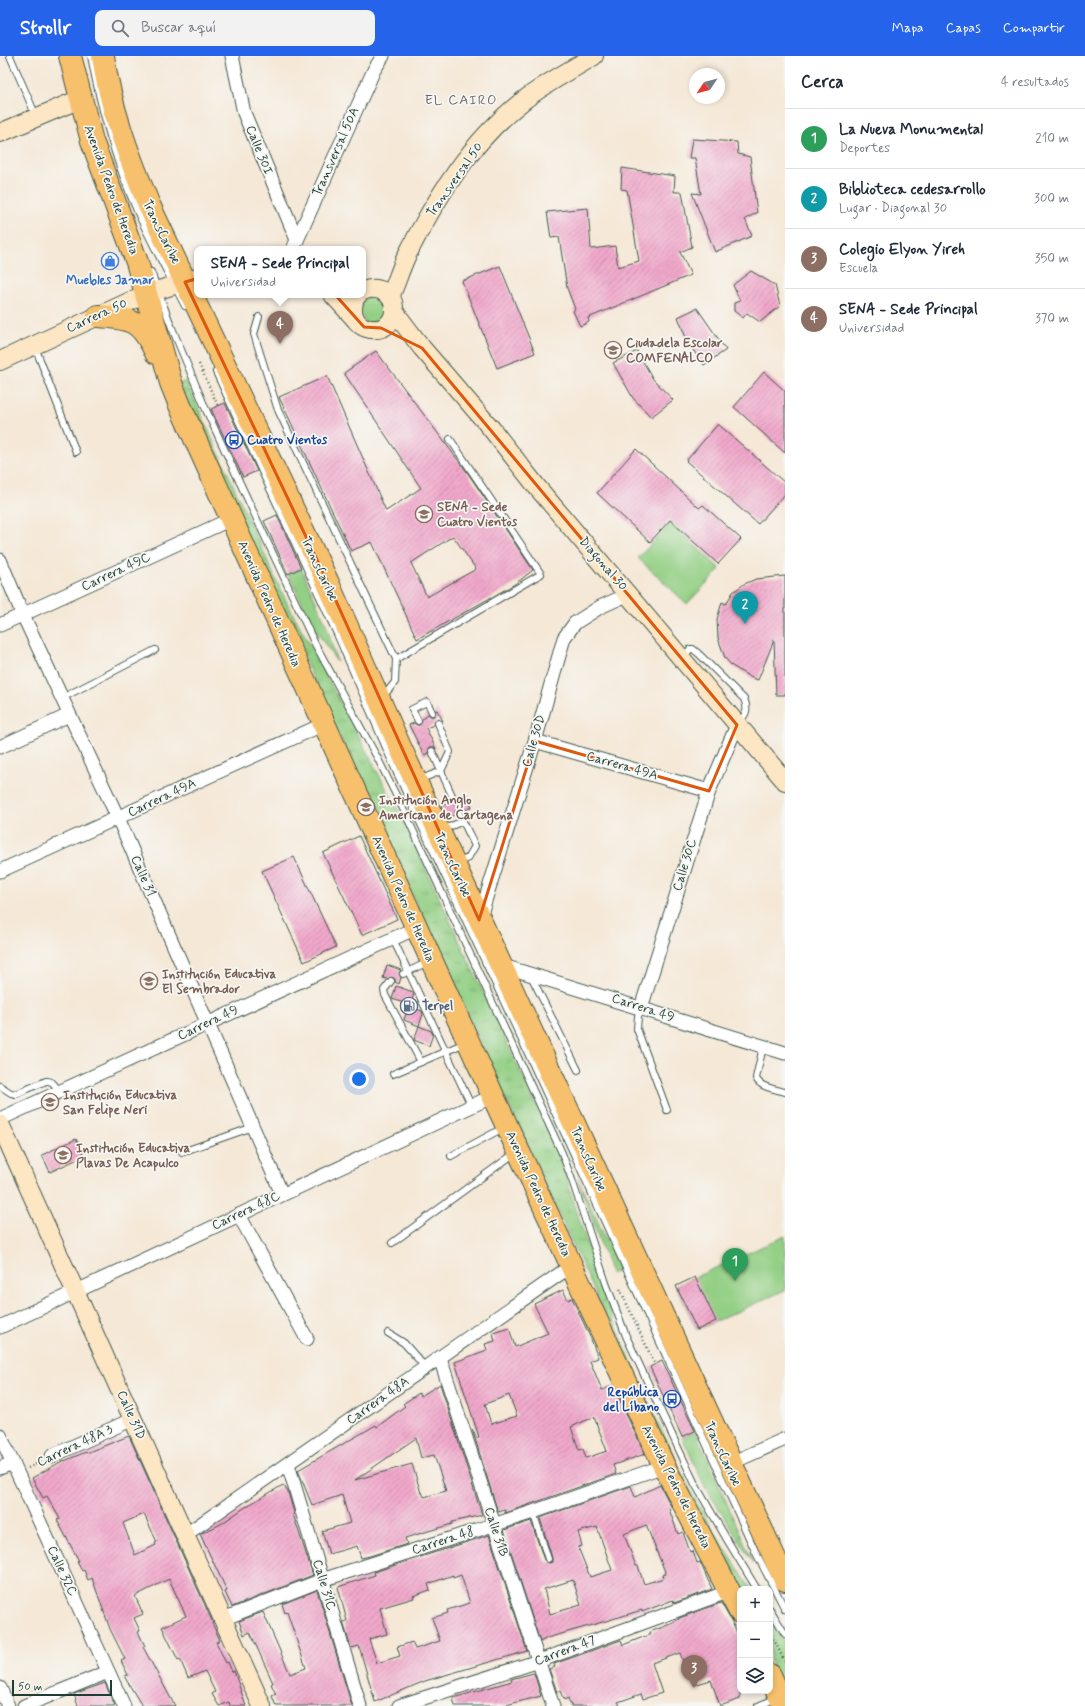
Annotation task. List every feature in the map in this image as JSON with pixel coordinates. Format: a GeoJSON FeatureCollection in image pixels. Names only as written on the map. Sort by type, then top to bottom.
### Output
{"type":"FeatureCollection","features":[{"type":"Feature","properties":{"kind":"highway","name":"Avenida Pedro de Heredia"},"geometry":{"type":"LineString","coordinates":[[70,56],[92,141],[133,250],[152,292],[172,384],[231,519],[492,1096],[664,1466],[737,1606]]}},
{"type":"Feature","properties":{"kind":"highway"},"geometry":{"type":"LineString","coordinates":[[103,56],[118,121],[136,174],[185,282],[325,576],[479,920],[785,1580]]}},
{"type":"Feature","properties":{"kind":"highway"},"geometry":{"type":"LineString","coordinates":[[98,316],[121,317],[141,328],[153,347],[172,384]]}},
{"type":"Feature","properties":{"kind":"highway"},"geometry":{"type":"LineString","coordinates":[[773,1682],[782,1702]]}},
{"type":"Feature","properties":{"kind":"street","name":"Calle 30I"},"geometry":{"type":"LineString","coordinates":[[232,56],[244,113],[295,244]]}},
{"type":"Feature","properties":{"kind":"street"},"geometry":{"type":"LineString","coordinates":[[370,56],[374,70]]}},
{"type":"Feature","properties":{"kind":"street","name":"Transversal 50A"},"geometry":{"type":"LineString","coordinates":[[295,244],[374,70],[383,56]]}},
{"type":"Feature","properties":{"kind":"street","name":"Transversal 50"},"geometry":{"type":"LineString","coordinates":[[392,304],[406,258],[436,205],[462,164],[478,144],[497,124],[530,96],[594,56]]}},
{"type":"Feature","properties":{"kind":"street"},"geometry":{"type":"LineString","coordinates":[[0,133],[80,99]]}},
{"type":"Feature","properties":{"kind":"street","name":"Transversal 50"},"geometry":{"type":"LineString","coordinates":[[366,289],[406,258]]}},
{"type":"Feature","properties":{"kind":"street","name":"Carrera 50"},"geometry":{"type":"LineString","coordinates":[[0,360],[152,292],[185,282]]}},
{"type":"Feature","properties":{"kind":"street"},"geometry":{"type":"LineString","coordinates":[[336,298],[364,328],[381,328],[390,322],[392,304],[381,290],[366,291]]}},
{"type":"Feature","properties":{"kind":"street"},"geometry":{"type":"LineString","coordinates":[[355,319],[353,307],[359,298]]}},
{"type":"Feature","properties":{"kind":"street","name":"Diagonal 30"},"geometry":{"type":"LineString","coordinates":[[392,304],[422,348],[490,427],[537,487],[683,658],[737,725],[785,781]]}},
{"type":"Feature","properties":{"kind":"street","name":"Diagonal 30"},"geometry":{"type":"LineString","coordinates":[[381,328],[422,348]]}},
{"type":"Feature","properties":{"kind":"street","name":"Carrera 49C"},"geometry":{"type":"LineString","coordinates":[[0,625],[231,519]]}},
{"type":"Feature","properties":{"kind":"street","name":"Calle 31"},"geometry":{"type":"LineString","coordinates":[[0,560],[23,615],[118,818],[282,1194]]}},
{"type":"Feature","properties":{"kind":"street","name":"Calle 30D"},"geometry":{"type":"LineString","coordinates":[[479,920],[535,741],[564,638],[568,630],[575,623],[600,607],[629,594]]}},
{"type":"Feature","properties":{"kind":"street"},"geometry":{"type":"LineString","coordinates":[[0,747],[70,715]]}},
{"type":"Feature","properties":{"kind":"street","name":"Carrera 49A"},"geometry":{"type":"LineString","coordinates":[[0,871],[324,724]]}},
{"type":"Feature","properties":{"kind":"street","name":"Calle 30C"},"geometry":{"type":"LineString","coordinates":[[641,1008],[708,791],[737,725]]}},
{"type":"Feature","properties":{"kind":"street","name":"Carrera 49A"},"geometry":{"type":"LineString","coordinates":[[535,741],[708,791]]}},
{"type":"Feature","properties":{"kind":"street","name":"Carrera 49"},"geometry":{"type":"LineString","coordinates":[[0,1119],[416,928]]}},
{"type":"Feature","properties":{"kind":"street","name":"Carrera 49"},"geometry":{"type":"LineString","coordinates":[[500,965],[785,1053]]}},
{"type":"Feature","properties":{"kind":"street","name":"Carrera 48C"},"geometry":{"type":"LineString","coordinates":[[0,1327],[492,1096]]}},
{"type":"Feature","properties":{"kind":"street","name":"Calle 31D"},"geometry":{"type":"LineString","coordinates":[[0,1124],[262,1706]]}},
{"type":"Feature","properties":{"kind":"street"},"geometry":{"type":"LineString","coordinates":[[238,1214],[307,1339]]}},
{"type":"Feature","properties":{"kind":"street","name":"Carrera 48A"},"geometry":{"type":"LineString","coordinates":[[185,1535],[571,1266]]}},
{"type":"Feature","properties":{"kind":"street","name":"Calle 31B"},"geometry":{"type":"LineString","coordinates":[[440,1358],[553,1706]]}},
{"type":"Feature","properties":{"kind":"street","name":"Carrera 48A 3"},"geometry":{"type":"LineString","coordinates":[[52,1456],[133,1419]]}},
{"type":"Feature","properties":{"kind":"street","name":"Calle 32C"},"geometry":{"type":"LineString","coordinates":[[0,1435],[124,1706]]}},
{"type":"Feature","properties":{"kind":"street"},"geometry":{"type":"LineString","coordinates":[[731,1463],[785,1439]]}},
{"type":"Feature","properties":{"kind":"street","name":"Calle 31C"},"geometry":{"type":"LineString","coordinates":[[288,1464],[360,1706]]}},
{"type":"Feature","properties":{"kind":"street","name":"Carrera 48"},"geometry":{"type":"LineString","coordinates":[[223,1619],[322,1580],[533,1512],[664,1466]]}},
{"type":"Feature","properties":{"kind":"street"},"geometry":{"type":"LineString","coordinates":[[0,1468],[15,1468]]}},
{"type":"Feature","properties":{"kind":"street","name":"Carrera 47"},"geometry":{"type":"LineString","coordinates":[[399,1706],[539,1661],[730,1591]]}},
{"type":"Feature","properties":{"kind":"street"},"geometry":{"type":"LineString","coordinates":[[24,1706],[108,1672]]}},
{"type":"Feature","properties":{"kind":"street"},"geometry":{"type":"LineString","coordinates":[[0,1688],[8,1706]]}},
{"type":"Feature","properties":{"kind":"lane"},"geometry":{"type":"LineString","coordinates":[[10,56],[36,118]]}},
{"type":"Feature","properties":{"kind":"lane","name":"TransCaribe"},"geometry":{"type":"LineString","coordinates":[[91,56],[102,111],[124,178],[138,213],[185,282],[187,311]]}},
{"type":"Feature","properties":{"kind":"lane","name":"TransCaribe"},"geometry":{"type":"LineString","coordinates":[[150,269],[152,292],[207,412],[324,661],[386,774],[553,1134],[572,1180],[606,1283],[622,1326],[674,1441],[712,1515],[755,1586]]}},
{"type":"Feature","properties":{"kind":"lane"},"geometry":{"type":"LineString","coordinates":[[259,317],[254,334],[278,410],[396,659],[395,682],[380,701]]}},
{"type":"Feature","properties":{"kind":"lane"},"geometry":{"type":"LineString","coordinates":[[34,345],[76,452]]}},
{"type":"Feature","properties":{"kind":"lane","name":"TransCaribe"},"geometry":{"type":"LineString","coordinates":[[214,368],[337,634],[396,771],[528,1054],[749,1539],[785,1609]]}},
{"type":"Feature","properties":{"kind":"lane"},"geometry":{"type":"LineString","coordinates":[[396,659],[541,574],[450,439]]}},
{"type":"Feature","properties":{"kind":"lane"},"geometry":{"type":"LineString","coordinates":[[62,698],[155,650]]}},
{"type":"Feature","properties":{"kind":"lane"},"geometry":{"type":"LineString","coordinates":[[418,721],[412,709],[428,702],[432,712]]}},
{"type":"Feature","properties":{"kind":"lane"},"geometry":{"type":"LineString","coordinates":[[416,781],[441,771],[450,752],[438,723]]}},
{"type":"Feature","properties":{"kind":"lane"},"geometry":{"type":"LineString","coordinates":[[432,751],[454,800]]}},
{"type":"Feature","properties":{"kind":"lane"},"geometry":{"type":"LineString","coordinates":[[454,864],[468,858],[475,846],[459,813]]}},
{"type":"Feature","properties":{"kind":"lane"},"geometry":{"type":"LineString","coordinates":[[439,832],[464,821]]}},
{"type":"Feature","properties":{"kind":"lane"},"geometry":{"type":"LineString","coordinates":[[393,939],[406,973],[446,1051],[471,1105]]}},
{"type":"Feature","properties":{"kind":"lane"},"geometry":{"type":"LineString","coordinates":[[406,973],[431,961]]}},
{"type":"Feature","properties":{"kind":"lane"},"geometry":{"type":"LineString","coordinates":[[529,973],[578,1070]]}},
{"type":"Feature","properties":{"kind":"lane"},"geometry":{"type":"LineString","coordinates":[[391,981],[384,990],[385,995],[420,1062]]}},
{"type":"Feature","properties":{"kind":"lane"},"geometry":{"type":"LineString","coordinates":[[641,1008],[638,1016],[637,1029],[667,1110]]}},
{"type":"Feature","properties":{"kind":"lane"},"geometry":{"type":"LineString","coordinates":[[393,1074],[468,1041]]}},
{"type":"Feature","properties":{"kind":"lane"},"geometry":{"type":"LineString","coordinates":[[763,1047],[756,1078],[761,1085],[785,1092]]}},
{"type":"Feature","properties":{"kind":"lane"},"geometry":{"type":"LineString","coordinates":[[0,1086],[16,1094],[49,1081],[53,1082],[59,1091]]}},
{"type":"Feature","properties":{"kind":"lane"},"geometry":{"type":"LineString","coordinates":[[451,1156],[506,1126]]}},
{"type":"Feature","properties":{"kind":"lane"},"geometry":{"type":"LineString","coordinates":[[182,1152],[253,1127]]}},
{"type":"Feature","properties":{"kind":"lane"},"geometry":{"type":"LineString","coordinates":[[392,1243],[518,1151]]}},
{"type":"Feature","properties":{"kind":"lane"},"geometry":{"type":"LineString","coordinates":[[388,1333],[404,1343],[426,1368]]}},
{"type":"Feature","properties":{"kind":"lane"},"geometry":{"type":"LineString","coordinates":[[533,1512],[548,1559]]}},
{"type":"Feature","properties":{"kind":"lane"},"geometry":{"type":"LineString","coordinates":[[773,1614],[785,1634]]}},
{"type":"Feature","properties":{"kind":"lane"},"geometry":{"type":"LineString","coordinates":[[758,1706],[782,1702]]}},
{"type":"Feature","properties":{"kind":"path"},"geometry":{"type":"LineString","coordinates":[[619,1286],[656,1365]]}},
{"type":"Feature","properties":{"kind":"path","name":"Carrera 48A 3"},"geometry":{"type":"LineString","coordinates":[[15,1468],[52,1456]]}},
{"type":"Feature","properties":{"kind":"path"},"geometry":{"type":"LineString","coordinates":[[773,1638],[785,1662]]}},
{"type":"Feature","properties":{"kind":"highlighted area"},"geometry":{"type":"Polygon","coordinates":[[[287,264],[322,280],[364,327],[381,328],[422,348],[737,725],[709,791],[535,741],[479,920],[328,583],[185,282],[235,268],[287,264]]]}},
{"type":"Feature","properties":{"kind":"green space"},"geometry":{"type":"Polygon","coordinates":[[[372,295],[385,302],[384,320],[366,324],[358,307],[360,302],[372,295]]]}},
{"type":"Feature","properties":{"kind":"green space"},"geometry":{"type":"Polygon","coordinates":[[[186,381],[283,595],[400,814],[558,1152],[602,1291],[647,1399],[683,1476],[707,1520],[749,1586],[738,1586],[709,1541],[178,384],[186,381]]]}},
{"type":"Feature","properties":{"kind":"green space"},"geometry":{"type":"Polygon","coordinates":[[[671,523],[720,569],[687,604],[638,558],[671,523]]]}},
{"type":"Feature","properties":{"kind":"green space"},"geometry":{"type":"Polygon","coordinates":[[[301,568],[326,624],[337,662],[315,629],[288,574],[301,568]]]}},
{"type":"Feature","properties":{"kind":"green space"},"geometry":{"type":"Polygon","coordinates":[[[578,1179],[620,1270],[611,1274],[578,1179]]]}},
{"type":"Feature","properties":{"kind":"green space"},"geometry":{"type":"Polygon","coordinates":[[[785,1236],[785,1290],[697,1330],[676,1286],[785,1236]]]}},
{"type":"Feature","properties":{"kind":"green space"},"geometry":{"type":"Polygon","coordinates":[[[695,1431],[754,1564],[705,1487],[682,1437],[695,1431]]]}},
{"type":"Feature","properties":{"kind":"green space"},"geometry":{"type":"Polygon","coordinates":[[[773,1623],[785,1644],[785,1694],[773,1668],[773,1623]]]}},
{"type":"Feature","properties":{"kind":"building"},"geometry":{"type":"Polygon","coordinates":[[[692,139],[737,142],[738,154],[750,157],[757,213],[745,219],[752,236],[715,252],[692,193],[701,194],[695,158],[689,158],[692,139]]]}},
{"type":"Feature","properties":{"kind":"building"},"geometry":{"type":"Polygon","coordinates":[[[622,168],[675,176],[674,192],[682,192],[692,247],[680,252],[691,275],[588,318],[589,322],[580,326],[573,311],[575,309],[567,288],[559,237],[551,238],[547,212],[588,208],[591,249],[615,246],[618,267],[639,261],[627,190],[621,189],[622,168]]]}},
{"type":"Feature","properties":{"kind":"building"},"geometry":{"type":"Polygon","coordinates":[[[500,266],[535,353],[497,368],[462,281],[500,266]]]}},
{"type":"Feature","properties":{"kind":"building"},"geometry":{"type":"Polygon","coordinates":[[[751,271],[775,285],[780,306],[760,322],[747,313],[743,318],[734,311],[734,303],[740,301],[733,285],[751,271]]]}},
{"type":"Feature","properties":{"kind":"building"},"geometry":{"type":"Polygon","coordinates":[[[697,308],[726,350],[704,365],[688,343],[678,317],[697,308]]]}},
{"type":"Feature","properties":{"kind":"building"},"geometry":{"type":"Polygon","coordinates":[[[376,351],[467,472],[533,570],[515,584],[417,639],[372,542],[351,551],[279,397],[327,376],[386,511],[421,488],[344,373],[376,351]],[[453,536],[411,563],[427,597],[476,569],[453,536]]]}},
{"type":"Feature","properties":{"kind":"building"},"geometry":{"type":"Polygon","coordinates":[[[637,351],[653,379],[673,400],[651,417],[633,398],[613,363],[637,351]]]}},
{"type":"Feature","properties":{"kind":"building"},"geometry":{"type":"Polygon","coordinates":[[[764,372],[785,391],[785,453],[734,407],[764,372]]]}},
{"type":"Feature","properties":{"kind":"building","name":"Cuatro Vientos"},"geometry":{"type":"Polygon","coordinates":[[[225,403],[257,471],[243,477],[211,409],[225,403]]]}},
{"type":"Feature","properties":{"kind":"building"},"geometry":{"type":"Polygon","coordinates":[[[718,424],[785,483],[785,494],[758,524],[686,461],[718,424]]]}},
{"type":"Feature","properties":{"kind":"building"},"geometry":{"type":"Polygon","coordinates":[[[636,449],[699,508],[703,505],[741,539],[718,564],[670,520],[650,542],[597,493],[636,449]]]}},
{"type":"Feature","properties":{"kind":"building"},"geometry":{"type":"Polygon","coordinates":[[[277,515],[301,568],[288,574],[264,521],[277,515]]]}},
{"type":"Feature","properties":{"kind":"building"},"geometry":{"type":"Polygon","coordinates":[[[785,576],[785,695],[776,695],[774,640],[758,680],[732,666],[725,658],[718,638],[717,619],[722,602],[726,604],[733,592],[744,584],[756,579],[785,576]]]}},
{"type":"Feature","properties":{"kind":"building"},"geometry":{"type":"Polygon","coordinates":[[[436,710],[443,721],[436,719],[434,725],[426,728],[436,749],[430,747],[428,753],[424,755],[409,725],[414,723],[420,725],[422,719],[426,717],[425,716],[428,714],[434,716],[436,710]]]}},
{"type":"Feature","properties":{"kind":"building"},"geometry":{"type":"Polygon","coordinates":[[[467,794],[472,807],[463,811],[461,809],[457,809],[455,811],[455,815],[447,818],[441,806],[450,802],[455,804],[458,802],[458,798],[467,794]]]}},
{"type":"Feature","properties":{"kind":"building"},"geometry":{"type":"Polygon","coordinates":[[[359,836],[397,919],[362,935],[323,853],[359,836]]]}},
{"type":"Feature","properties":{"kind":"building"},"geometry":{"type":"Polygon","coordinates":[[[294,857],[336,947],[304,962],[262,871],[294,857]]]}},
{"type":"Feature","properties":{"kind":"building"},"geometry":{"type":"Polygon","coordinates":[[[387,965],[401,970],[399,973],[401,978],[399,984],[395,982],[395,979],[392,977],[387,979],[383,978],[387,965]]]}},
{"type":"Feature","properties":{"kind":"building"},"geometry":{"type":"Polygon","coordinates":[[[396,986],[413,992],[414,994],[410,1005],[392,999],[396,986]]]}},
{"type":"Feature","properties":{"kind":"building"},"geometry":{"type":"Polygon","coordinates":[[[408,1006],[422,1011],[423,1014],[419,1026],[404,1020],[408,1006]]]}},
{"type":"Feature","properties":{"kind":"building"},"geometry":{"type":"Polygon","coordinates":[[[419,1026],[431,1031],[433,1034],[429,1046],[414,1040],[419,1026]]]}},
{"type":"Feature","properties":{"kind":"building","name":"Institución Educativa Plavas De Acapulco"},"geometry":{"type":"Polygon","coordinates":[[[76,1139],[84,1156],[50,1172],[42,1155],[76,1139]]]}},
{"type":"Feature","properties":{"kind":"building"},"geometry":{"type":"Polygon","coordinates":[[[695,1277],[716,1321],[697,1330],[676,1286],[695,1277]]]}},
{"type":"Feature","properties":{"kind":"building"},"geometry":{"type":"Polygon","coordinates":[[[563,1290],[568,1300],[572,1298],[598,1358],[590,1361],[602,1390],[613,1386],[645,1454],[613,1465],[616,1474],[505,1513],[505,1510],[498,1512],[472,1429],[477,1438],[479,1437],[455,1362],[487,1350],[485,1344],[495,1341],[493,1333],[509,1328],[515,1347],[548,1333],[534,1304],[563,1290]],[[509,1395],[485,1404],[491,1424],[517,1416],[509,1395]],[[594,1417],[571,1427],[579,1450],[583,1449],[586,1458],[607,1451],[594,1417]]]}},
{"type":"Feature","properties":{"kind":"building","name":"República del Líbano"},"geometry":{"type":"Polygon","coordinates":[[[662,1361],[695,1431],[682,1437],[650,1367],[662,1361]]]}},
{"type":"Feature","properties":{"kind":"building"},"geometry":{"type":"Polygon","coordinates":[[[440,1384],[482,1515],[452,1522],[452,1524],[405,1538],[407,1544],[370,1556],[361,1558],[357,1546],[329,1554],[322,1531],[350,1523],[342,1495],[312,1505],[298,1470],[376,1425],[377,1427],[405,1406],[403,1404],[419,1393],[421,1396],[440,1384]],[[416,1438],[355,1480],[412,1464],[421,1493],[422,1492],[424,1497],[446,1491],[434,1455],[421,1458],[416,1438]]]}},
{"type":"Feature","properties":{"kind":"building"},"geometry":{"type":"Polygon","coordinates":[[[129,1436],[213,1623],[220,1640],[216,1642],[226,1663],[228,1662],[232,1672],[234,1671],[246,1706],[230,1706],[229,1702],[219,1706],[212,1694],[215,1692],[205,1671],[188,1678],[180,1659],[178,1660],[162,1627],[186,1616],[169,1579],[135,1596],[143,1614],[134,1618],[140,1631],[138,1632],[145,1646],[143,1647],[175,1706],[142,1706],[124,1676],[128,1675],[121,1661],[125,1659],[110,1629],[92,1578],[88,1580],[84,1570],[82,1571],[77,1562],[79,1561],[57,1520],[60,1519],[47,1496],[43,1498],[32,1478],[64,1460],[129,1436]],[[144,1514],[123,1523],[135,1555],[156,1545],[155,1543],[157,1542],[144,1514]]]}},
{"type":"Feature","properties":{"kind":"building"},"geometry":{"type":"Polygon","coordinates":[[[283,1485],[288,1492],[293,1514],[313,1575],[232,1607],[225,1592],[227,1591],[200,1534],[221,1524],[247,1506],[283,1485]]]}},
{"type":"Feature","properties":{"kind":"building"},"geometry":{"type":"Polygon","coordinates":[[[660,1485],[672,1508],[669,1509],[678,1534],[683,1532],[690,1552],[693,1551],[697,1563],[700,1562],[712,1589],[674,1603],[673,1600],[642,1612],[642,1610],[547,1638],[540,1642],[504,1530],[531,1521],[544,1560],[549,1563],[552,1562],[552,1558],[540,1518],[631,1486],[635,1497],[660,1485]],[[646,1525],[624,1534],[644,1584],[664,1578],[663,1575],[666,1574],[646,1525]],[[597,1527],[578,1532],[582,1546],[578,1547],[590,1577],[612,1570],[597,1527]],[[573,1580],[544,1589],[550,1614],[581,1605],[573,1580]]]}},
{"type":"Feature","properties":{"kind":"building"},"geometry":{"type":"Polygon","coordinates":[[[489,1535],[527,1651],[425,1681],[375,1702],[359,1646],[351,1648],[343,1622],[347,1621],[338,1587],[375,1575],[374,1572],[489,1535]],[[453,1575],[428,1584],[430,1590],[413,1596],[414,1598],[380,1608],[387,1634],[369,1639],[377,1663],[400,1656],[397,1647],[412,1642],[415,1649],[440,1641],[432,1618],[448,1613],[447,1610],[470,1603],[461,1575],[453,1578],[453,1575]]]}},
{"type":"Feature","properties":{"kind":"building"},"geometry":{"type":"Polygon","coordinates":[[[317,1590],[352,1706],[276,1706],[272,1696],[276,1694],[271,1684],[273,1683],[250,1632],[244,1635],[239,1621],[263,1612],[290,1674],[306,1668],[287,1612],[285,1613],[282,1604],[317,1590]]]}},
{"type":"Feature","properties":{"kind":"building"},"geometry":{"type":"Polygon","coordinates":[[[721,1603],[737,1633],[737,1694],[740,1694],[740,1699],[720,1706],[711,1680],[694,1685],[690,1671],[687,1672],[680,1653],[652,1663],[662,1693],[643,1699],[641,1694],[618,1702],[620,1706],[571,1706],[568,1698],[564,1700],[560,1691],[557,1692],[549,1669],[555,1667],[554,1664],[621,1640],[623,1645],[651,1634],[650,1632],[673,1623],[679,1618],[721,1603]]]}},
{"type":"Feature","properties":{"kind":"building"},"geometry":{"type":"Polygon","coordinates":[[[534,1673],[541,1696],[502,1706],[455,1706],[453,1698],[534,1673]]]}},
{"type":"Feature","properties":{"kind":"building"},"geometry":{"type":"Polygon","coordinates":[[[105,1683],[115,1706],[78,1706],[74,1694],[105,1683]]]}},
{"type":"Feature","properties":{"kind":"place","name":"Muebles Jamar"},"geometry":{"type":"Point","coordinates":[110,261]}},
{"type":"Feature","properties":{"kind":"place","name":"SENA - Sede Principal"},"geometry":{"type":"Point","coordinates":[280,344]}},
{"type":"Feature","properties":{"kind":"place","name":"Ciudadela Escolar COMFENALCO"},"geometry":{"type":"Point","coordinates":[613,350]}},
{"type":"Feature","properties":{"kind":"place","name":"Cuatro Vientos"},"geometry":{"type":"Point","coordinates":[234,440]}},
{"type":"Feature","properties":{"kind":"place","name":"SENA - Sede Cuatro Vientos"},"geometry":{"type":"Point","coordinates":[424,514]}},
{"type":"Feature","properties":{"kind":"place","name":"Biblioteca cedesarrollo"},"geometry":{"type":"Point","coordinates":[745,624]}},
{"type":"Feature","properties":{"kind":"place","name":"Institución Anglo Americano de Cartagena"},"geometry":{"type":"Point","coordinates":[366,807]}},
{"type":"Feature","properties":{"kind":"place","name":"Institución Educativa El Sembrador"},"geometry":{"type":"Point","coordinates":[149,981]}},
{"type":"Feature","properties":{"kind":"place","name":"Terpel"},"geometry":{"type":"Point","coordinates":[409,1006]}},
{"type":"Feature","properties":{"kind":"place","name":"Institución Educativa San Felipe Neri"},"geometry":{"type":"Point","coordinates":[50,1102]}},
{"type":"Feature","properties":{"kind":"place","name":"Institución Educativa Plavas De Acapulco"},"geometry":{"type":"Point","coordinates":[63,1155]}},
{"type":"Feature","properties":{"kind":"place","name":"La Nueva Monumental"},"geometry":{"type":"Point","coordinates":[735,1281]}},
{"type":"Feature","properties":{"kind":"place","name":"República del Líbano"},"geometry":{"type":"Point","coordinates":[672,1399]}},
{"type":"Feature","properties":{"kind":"place","name":"Colegio Elyon Yireh"},"geometry":{"type":"Point","coordinates":[694,1688]}},
{"type":"Feature","properties":{"kind":"district","name":"EL CAIRO"},"geometry":{"type":"Point","coordinates":[461,100]}}]}
